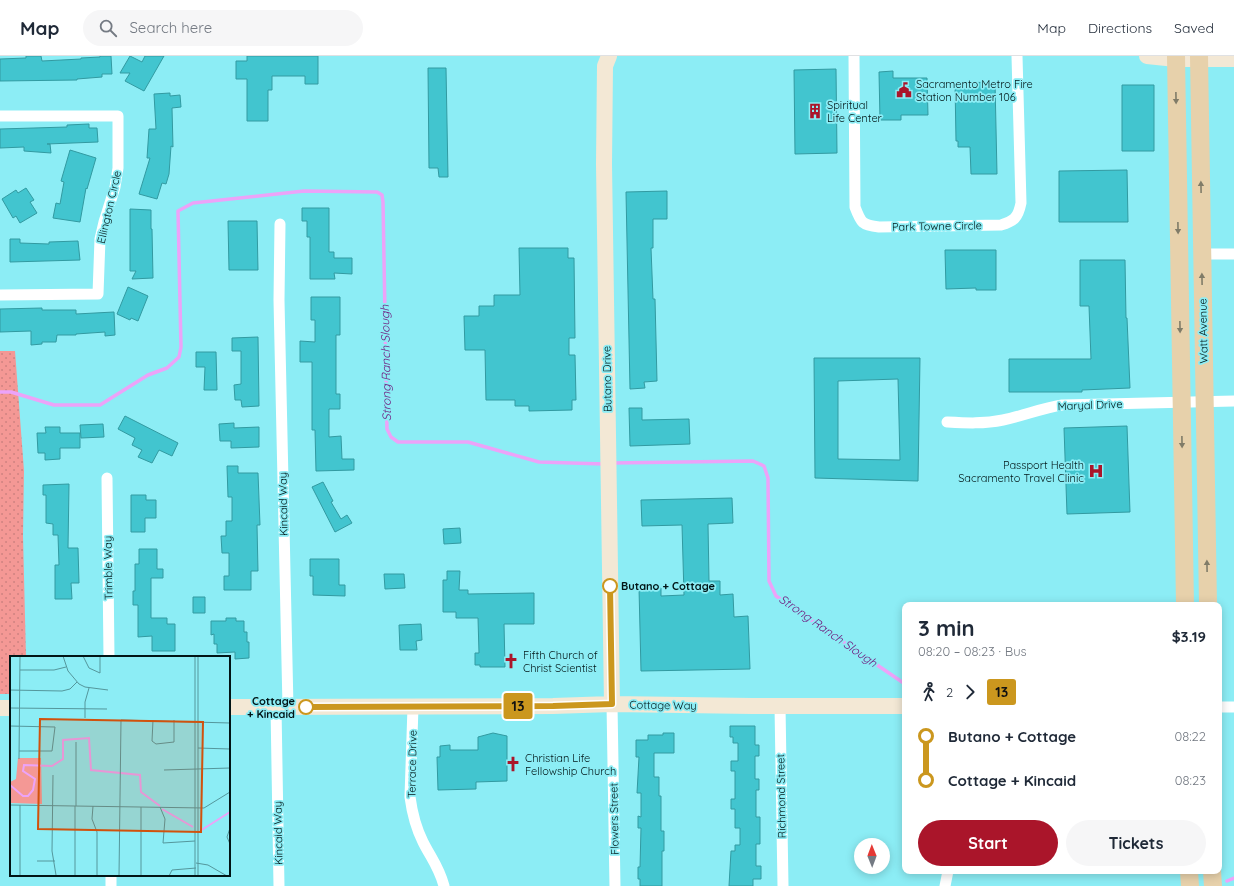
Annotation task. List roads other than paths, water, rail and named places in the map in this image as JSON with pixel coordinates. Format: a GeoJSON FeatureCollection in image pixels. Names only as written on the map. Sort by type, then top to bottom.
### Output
{"type":"FeatureCollection","features":[{"type":"Feature","properties":{"kind":"main road","name":"Watt Avenue"},"geometry":{"type":"LineString","coordinates":[[1176,57],[1185,602]]}},
{"type":"Feature","properties":{"kind":"main road","name":"Watt Avenue"},"geometry":{"type":"LineString","coordinates":[[1199,58],[1201,254],[1208,602]]}},
{"type":"Feature","properties":{"kind":"main road"},"geometry":{"type":"LineString","coordinates":[[1189,874],[1190,886]]}},
{"type":"Feature","properties":{"kind":"main road"},"geometry":{"type":"LineString","coordinates":[[1212,874],[1213,886]]}},
{"type":"Feature","properties":{"kind":"street","name":"Butano Drive"},"geometry":{"type":"LineString","coordinates":[[609,56],[605,66],[604,164],[612,704]]}},
{"type":"Feature","properties":{"kind":"street","name":"Park Towne Circle"},"geometry":{"type":"LineString","coordinates":[[854,56],[855,207],[860,220],[866,225],[879,227],[1001,225],[1012,221],[1019,213],[1021,203],[1017,56]]}},
{"type":"Feature","properties":{"kind":"street"},"geometry":{"type":"LineString","coordinates":[[1146,56],[1234,59]]}},
{"type":"Feature","properties":{"kind":"street","name":"Ellington Circle"},"geometry":{"type":"LineString","coordinates":[[0,116],[118,116],[118,168],[115,187],[100,239],[98,294],[0,295]]}},
{"type":"Feature","properties":{"kind":"street","name":"Kincaid Way"},"geometry":{"type":"LineString","coordinates":[[279,886],[282,707],[279,300],[280,224]]}},
{"type":"Feature","properties":{"kind":"street"},"geometry":{"type":"LineString","coordinates":[[1201,254],[1234,254]]}},
{"type":"Feature","properties":{"kind":"street","name":"Maryal Drive"},"geometry":{"type":"LineString","coordinates":[[948,422],[985,423],[1018,417],[1046,407],[1062,405],[1234,401]]}},
{"type":"Feature","properties":{"kind":"street","name":"Trimble Way"},"geometry":{"type":"LineString","coordinates":[[107,478],[109,656]]}},
{"type":"Feature","properties":{"kind":"street","name":"Cottage Way"},"geometry":{"type":"LineString","coordinates":[[230,707],[553,706],[612,704],[902,706]]}},
{"type":"Feature","properties":{"kind":"street","name":"Flowers Street"},"geometry":{"type":"LineString","coordinates":[[612,704],[615,886]]}},
{"type":"Feature","properties":{"kind":"street","name":"Richmond Street"},"geometry":{"type":"LineString","coordinates":[[780,706],[783,886]]}},
{"type":"Feature","properties":{"kind":"street"},"geometry":{"type":"LineString","coordinates":[[1222,707],[1234,706]]}},
{"type":"Feature","properties":{"kind":"street","name":"Terrace Drive"},"geometry":{"type":"LineString","coordinates":[[413,707],[411,806],[423,842],[437,865],[444,886]]}},
{"type":"Feature","properties":{"kind":"street"},"geometry":{"type":"LineString","coordinates":[[945,886],[947,874]]}},
{"type":"Feature","properties":{"kind":"waterway","name":"Strong Ranch Slough"},"geometry":{"type":"LineString","coordinates":[[0,392],[11,392],[54,405],[100,405],[148,375],[167,368],[179,357],[181,347],[178,211],[193,203],[304,191],[377,192],[382,195],[383,202],[387,429],[391,437],[398,442],[468,442],[539,462],[604,464]]}},
{"type":"Feature","properties":{"kind":"waterway","name":"Strong Ranch Slough"},"geometry":{"type":"LineString","coordinates":[[612,463],[753,461],[764,466],[768,478],[769,581],[776,596],[902,682]]}},
{"type":"Feature","properties":{"kind":"waterway","name":"Strong Ranch Slough"},"geometry":{"type":"LineString","coordinates":[[1227,881],[1234,878]]}},
{"type":"Feature","properties":{"kind":"place","name":"Sacramento Metro Fire Station Number 106"},"geometry":{"type":"Point","coordinates":[904,90]}},
{"type":"Feature","properties":{"kind":"place","name":"Spiritual Life Center"},"geometry":{"type":"Point","coordinates":[815,111]}},
{"type":"Feature","properties":{"kind":"place","name":"Passport Health Sacramento Travel Clinic"},"geometry":{"type":"Point","coordinates":[1096,471]}},
{"type":"Feature","properties":{"kind":"place","name":"Butano + Cottage"},"geometry":{"type":"Point","coordinates":[610,586]}},
{"type":"Feature","properties":{"kind":"place","name":"Fifth Church of Christ Scientist"},"geometry":{"type":"Point","coordinates":[511,661]}},
{"type":"Feature","properties":{"kind":"place","name":"Cottage + Kincaid"},"geometry":{"type":"Point","coordinates":[306,707]}},
{"type":"Feature","properties":{"kind":"place","name":"Christian Life Fellowship Church"},"geometry":{"type":"Point","coordinates":[513,764]}}]}
